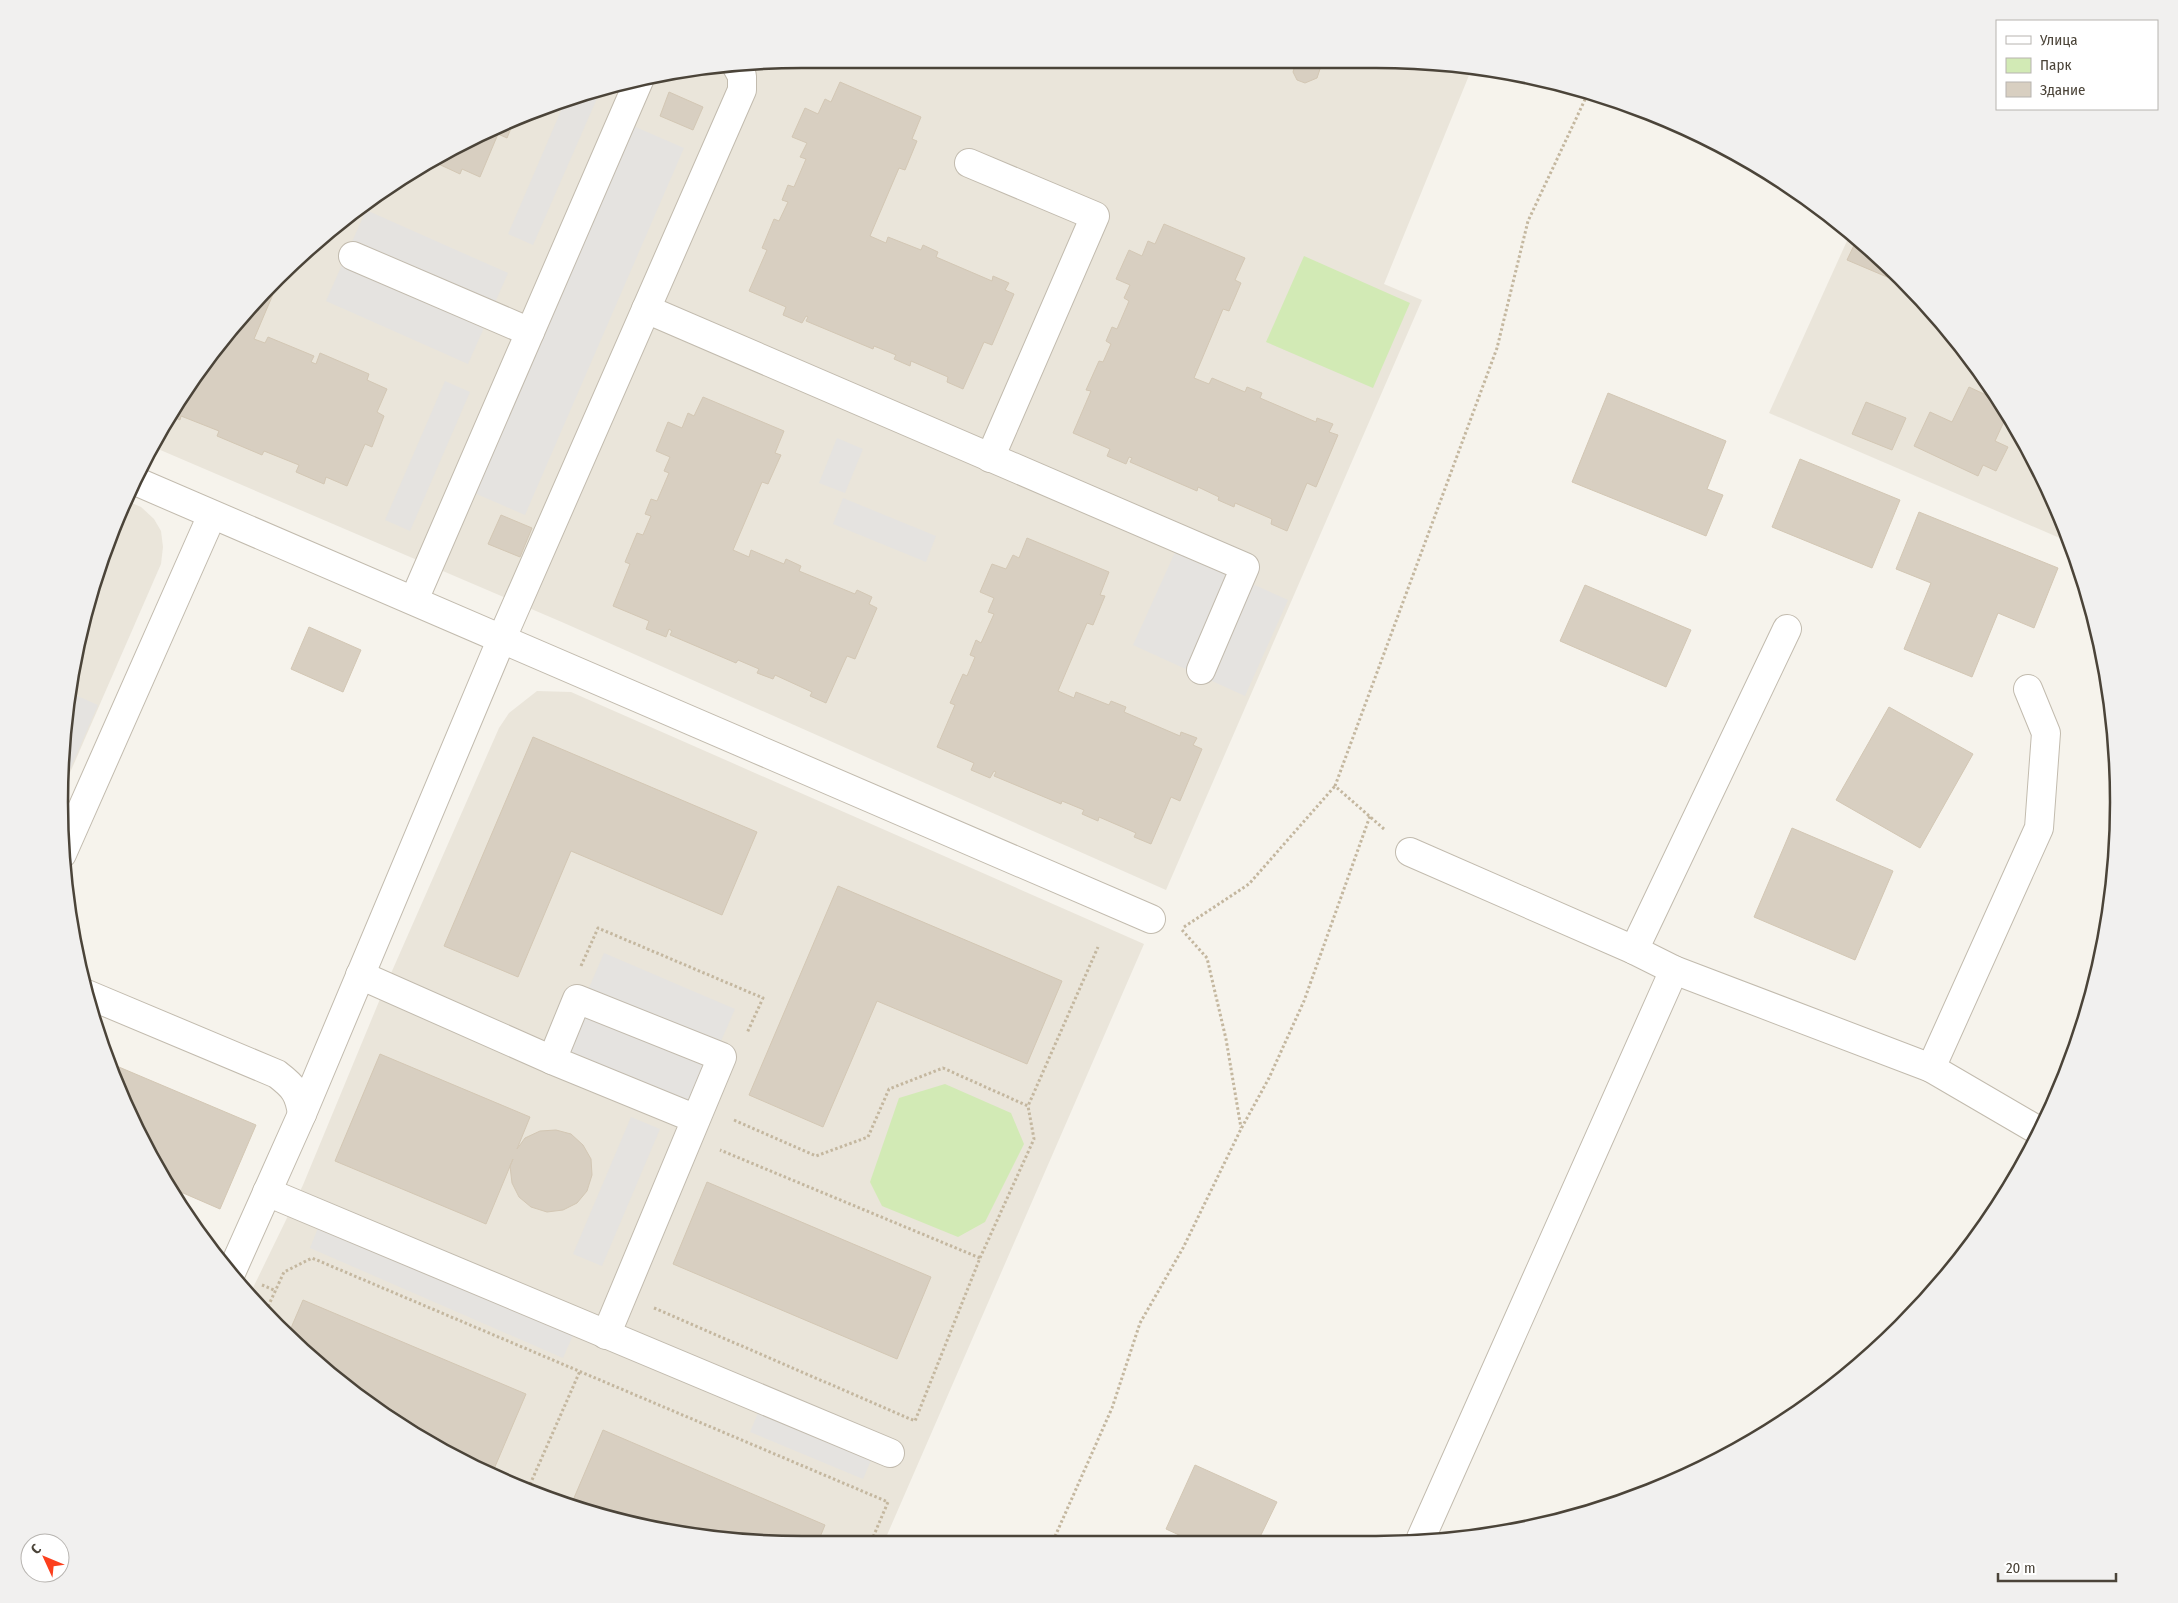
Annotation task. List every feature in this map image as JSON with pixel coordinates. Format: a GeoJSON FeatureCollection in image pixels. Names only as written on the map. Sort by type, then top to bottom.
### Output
{"type":"FeatureCollection","features":[{"type":"Feature","properties":{"kind":"lane"},"geometry":{"type":"LineString","coordinates":[[234,1266],[302,1114],[502,638],[742,90],[742,76],[739,70]]}},
{"type":"Feature","properties":{"kind":"lane"},"geometry":{"type":"LineString","coordinates":[[414,600],[636,87]]}},
{"type":"Feature","properties":{"kind":"lane"},"geometry":{"type":"LineString","coordinates":[[969,163],[1095,216],[990,458]]}},
{"type":"Feature","properties":{"kind":"lane"},"geometry":{"type":"LineString","coordinates":[[353,256],[530,332]]}},
{"type":"Feature","properties":{"kind":"lane"},"geometry":{"type":"LineString","coordinates":[[646,309],[1245,567],[1201,670]]}},
{"type":"Feature","properties":{"kind":"lane"},"geometry":{"type":"LineString","coordinates":[[140,484],[1151,919]]}},
{"type":"Feature","properties":{"kind":"lane"},"geometry":{"type":"LineString","coordinates":[[69,839],[212,515]]}},
{"type":"Feature","properties":{"kind":"lane"},"geometry":{"type":"LineString","coordinates":[[1634,950],[1786,629]]}},
{"type":"Feature","properties":{"kind":"lane"},"geometry":{"type":"LineString","coordinates":[[1931,1068],[2039,828],[2046,733],[2028,688]]}},
{"type":"Feature","properties":{"kind":"lane"},"geometry":{"type":"LineString","coordinates":[[1410,852],[1634,950],[1674,970],[1931,1068],[2034,1128]]}},
{"type":"Feature","properties":{"kind":"lane"},"geometry":{"type":"LineString","coordinates":[[1423,1534],[1674,970]]}},
{"type":"Feature","properties":{"kind":"lane"},"geometry":{"type":"LineString","coordinates":[[360,975],[552,1060],[698,1112]]}},
{"type":"Feature","properties":{"kind":"lane"},"geometry":{"type":"LineString","coordinates":[[95,998],[277,1074],[291,1084],[299,1098],[302,1114]]}},
{"type":"Feature","properties":{"kind":"lane"},"geometry":{"type":"LineString","coordinates":[[552,1060],[577,998],[722,1057],[606,1335]]}},
{"type":"Feature","properties":{"kind":"lane"},"geometry":{"type":"LineString","coordinates":[[267,1192],[890,1454]]}},
{"type":"Feature","properties":{"kind":"path"},"geometry":{"type":"LineString","coordinates":[[1181,929],[1249,884],[1335,786],[1497,348],[1528,221],[1585,99]]}},
{"type":"Feature","properties":{"kind":"path"},"geometry":{"type":"LineString","coordinates":[[1335,786],[1410,852]]}},
{"type":"Feature","properties":{"kind":"path"},"geometry":{"type":"LineString","coordinates":[[1055,1536],[1112,1408],[1140,1323],[1183,1248],[1241,1129],[1269,1078],[1304,1001],[1370,816]]}},
{"type":"Feature","properties":{"kind":"path"},"geometry":{"type":"LineString","coordinates":[[1151,919],[1181,929],[1207,958],[1226,1039],[1241,1129]]}},
{"type":"Feature","properties":{"kind":"path"},"geometry":{"type":"LineString","coordinates":[[579,970],[598,928],[762,998],[744,1042]]}},
{"type":"Feature","properties":{"kind":"path"},"geometry":{"type":"LineString","coordinates":[[649,1305],[915,1421],[980,1258],[1034,1139],[1028,1106],[1098,947]]}},
{"type":"Feature","properties":{"kind":"path"},"geometry":{"type":"LineString","coordinates":[[698,1112],[816,1156],[868,1137],[889,1089],[943,1068],[1028,1106]]}},
{"type":"Feature","properties":{"kind":"path"},"geometry":{"type":"LineString","coordinates":[[718,1149],[980,1258]]}},
{"type":"Feature","properties":{"kind":"path"},"geometry":{"type":"LineString","coordinates":[[268,1306],[284,1272],[312,1258],[888,1502],[873,1536]]}},
{"type":"Feature","properties":{"kind":"path"},"geometry":{"type":"LineString","coordinates":[[530,1483],[580,1372]]}},
{"type":"Feature","properties":{"kind":"shaded area"},"geometry":{"type":"Polygon","coordinates":[[[1376,68],[1425,69],[1470,74],[1384,284],[1422,300],[1166,890],[564,623],[158,449],[191,394],[219,355],[282,282],[355,219],[394,191],[434,166],[477,143],[521,123],[566,106],[658,82],[753,69],[1376,68]]]}},
{"type":"Feature","properties":{"kind":"shaded area"},"geometry":{"type":"Polygon","coordinates":[[[598,97],[533,245],[508,234],[562,107],[598,97]]]}},
{"type":"Feature","properties":{"kind":"shaded area"},"geometry":{"type":"Polygon","coordinates":[[[631,125],[684,148],[525,515],[472,492],[631,125]]]}},
{"type":"Feature","properties":{"kind":"shaded area"},"geometry":{"type":"Polygon","coordinates":[[[367,210],[508,273],[468,364],[326,301],[367,210]]]}},
{"type":"Feature","properties":{"kind":"shaded area"},"geometry":{"type":"Polygon","coordinates":[[[1848,240],[1896,282],[1959,355],[1987,394],[2035,477],[2062,539],[1769,413],[1848,240]]]}},
{"type":"Feature","properties":{"kind":"shaded area"},"geometry":{"type":"Polygon","coordinates":[[[445,381],[470,392],[410,531],[385,520],[445,381]]]}},
{"type":"Feature","properties":{"kind":"shaded area"},"geometry":{"type":"Polygon","coordinates":[[[837,438],[863,449],[845,493],[819,483],[837,438]]]}},
{"type":"Feature","properties":{"kind":"shaded area"},"geometry":{"type":"Polygon","coordinates":[[[843,498],[936,536],[926,562],[833,524],[843,498]]]}},
{"type":"Feature","properties":{"kind":"shaded area"},"geometry":{"type":"Polygon","coordinates":[[[131,503],[141,507],[154,519],[161,531],[163,547],[161,564],[69,776],[74,706],[82,658],[106,566],[131,503]]]}},
{"type":"Feature","properties":{"kind":"shaded area"},"geometry":{"type":"Polygon","coordinates":[[[1176,550],[1288,600],[1245,696],[1133,645],[1176,550]]]}},
{"type":"Feature","properties":{"kind":"shaded area"},"geometry":{"type":"Polygon","coordinates":[[[537,691],[571,692],[1144,944],[887,1536],[802,1536],[753,1534],[706,1529],[658,1521],[612,1510],[566,1497],[521,1480],[477,1460],[434,1437],[394,1412],[355,1384],[318,1353],[282,1321],[253,1288],[303,1185],[385,987],[499,728],[509,713],[537,691]]]}},
{"type":"Feature","properties":{"kind":"shaded area"},"geometry":{"type":"Polygon","coordinates":[[[76,695],[98,705],[69,773],[76,695]]]}},
{"type":"Feature","properties":{"kind":"shaded area"},"geometry":{"type":"Polygon","coordinates":[[[604,953],[735,1009],[692,1108],[561,1053],[604,953]]]}},
{"type":"Feature","properties":{"kind":"shaded area"},"geometry":{"type":"Polygon","coordinates":[[[631,1117],[660,1129],[602,1266],[573,1254],[631,1117]]]}},
{"type":"Feature","properties":{"kind":"shaded area"},"geometry":{"type":"Polygon","coordinates":[[[320,1223],[574,1333],[563,1358],[310,1248],[320,1223]]]}},
{"type":"Feature","properties":{"kind":"shaded area"},"geometry":{"type":"Polygon","coordinates":[[[760,1408],[873,1456],[863,1479],[750,1432],[760,1408]]]}},
{"type":"Feature","properties":{"kind":"green space"},"geometry":{"type":"Polygon","coordinates":[[[1304,256],[1410,303],[1373,388],[1266,342],[1304,256]]]}},
{"type":"Feature","properties":{"kind":"green space"},"geometry":{"type":"Polygon","coordinates":[[[945,1084],[1011,1113],[1024,1144],[985,1222],[958,1237],[882,1206],[870,1182],[899,1098],[945,1084]]]}},
{"type":"Feature","properties":{"kind":"building"},"geometry":{"type":"Polygon","coordinates":[[[1294,68],[1320,69],[1317,78],[1305,83],[1297,80],[1293,72],[1294,68]]]}},
{"type":"Feature","properties":{"kind":"building"},"geometry":{"type":"Polygon","coordinates":[[[840,82],[921,117],[912,139],[917,141],[905,170],[899,168],[870,236],[886,243],[888,237],[921,250],[923,245],[938,252],[936,257],[992,281],[993,276],[1009,283],[1005,290],[1014,294],[992,345],[984,342],[963,389],[947,382],[948,377],[911,361],[910,366],[894,359],[896,355],[874,346],[873,349],[806,321],[808,317],[806,316],[802,323],[783,315],[786,307],[749,291],[767,250],[762,248],[774,219],[779,221],[788,202],[782,200],[788,185],[794,187],[806,159],[800,157],[807,143],[792,137],[805,108],[818,114],[825,99],[831,102],[840,82]]]}},
{"type":"Feature","properties":{"kind":"building"},"geometry":{"type":"Polygon","coordinates":[[[669,92],[703,107],[693,130],[660,116],[669,92]]]}},
{"type":"Feature","properties":{"kind":"building"},"geometry":{"type":"Polygon","coordinates":[[[511,127],[507,138],[498,134],[480,177],[462,169],[460,174],[438,164],[477,143],[511,127]]]}},
{"type":"Feature","properties":{"kind":"building"},"geometry":{"type":"Polygon","coordinates":[[[1164,224],[1245,258],[1235,280],[1241,283],[1229,311],[1223,309],[1194,378],[1209,384],[1212,378],[1245,392],[1247,387],[1262,393],[1260,398],[1316,422],[1317,418],[1333,424],[1329,432],[1338,435],[1316,487],[1307,483],[1287,531],[1271,524],[1272,519],[1235,503],[1234,507],[1218,500],[1219,497],[1198,487],[1197,491],[1130,462],[1132,458],[1129,457],[1126,464],[1107,456],[1110,449],[1073,433],[1091,391],[1086,390],[1099,361],[1103,362],[1111,344],[1106,341],[1112,327],[1117,329],[1129,301],[1124,298],[1130,285],[1116,279],[1129,250],[1142,256],[1148,241],[1155,244],[1164,224]]]}},
{"type":"Feature","properties":{"kind":"building"},"geometry":{"type":"Polygon","coordinates":[[[1854,245],[1893,280],[1847,260],[1854,245]]]}},
{"type":"Feature","properties":{"kind":"building"},"geometry":{"type":"Polygon","coordinates":[[[275,290],[254,339],[265,343],[268,337],[314,356],[311,362],[316,364],[320,353],[369,374],[367,380],[387,389],[377,412],[384,416],[372,447],[365,444],[347,486],[326,477],[324,484],[296,472],[299,465],[264,451],[262,455],[217,436],[219,431],[181,416],[180,420],[176,418],[219,355],[275,290]]]}},
{"type":"Feature","properties":{"kind":"building"},"geometry":{"type":"Polygon","coordinates":[[[1969,387],[1988,396],[2004,422],[1995,441],[2008,447],[1996,471],[1983,465],[1978,476],[1914,446],[1930,412],[1952,422],[1969,387]]]}},
{"type":"Feature","properties":{"kind":"building"},"geometry":{"type":"Polygon","coordinates":[[[1608,393],[1726,441],[1707,489],[1723,495],[1706,536],[1572,482],[1608,393]]]}},
{"type":"Feature","properties":{"kind":"building"},"geometry":{"type":"Polygon","coordinates":[[[703,397],[784,431],[775,453],[781,455],[768,484],[762,482],[733,550],[749,557],[751,550],[784,564],[786,559],[801,566],[799,571],[855,594],[857,590],[872,597],[869,604],[877,608],[855,659],[847,656],[826,703],[810,696],[812,692],[775,675],[773,679],[757,673],[759,669],[738,660],[736,663],[670,635],[672,631],[669,629],[666,637],[646,629],[649,621],[613,606],[630,564],[625,562],[637,533],[643,535],[651,516],[645,514],[651,499],[657,501],[669,473],[664,471],[670,457],[656,451],[668,422],[682,428],[688,413],[694,416],[703,397]]]}},
{"type":"Feature","properties":{"kind":"building"},"geometry":{"type":"Polygon","coordinates":[[[1866,402],[1906,418],[1892,450],[1852,434],[1866,402]]]}},
{"type":"Feature","properties":{"kind":"building"},"geometry":{"type":"Polygon","coordinates":[[[1800,459],[1900,500],[1872,568],[1772,527],[1800,459]]]}},
{"type":"Feature","properties":{"kind":"building"},"geometry":{"type":"Polygon","coordinates":[[[1919,512],[2058,568],[2034,628],[1998,613],[1972,677],[1904,649],[1931,583],[1896,569],[1919,512]]]}},
{"type":"Feature","properties":{"kind":"building"},"geometry":{"type":"Polygon","coordinates":[[[501,515],[532,528],[520,557],[488,544],[501,515]]]}},
{"type":"Feature","properties":{"kind":"building"},"geometry":{"type":"Polygon","coordinates":[[[1027,538],[1109,572],[1100,595],[1105,596],[1093,625],[1087,623],[1058,691],[1074,698],[1076,692],[1109,705],[1111,701],[1126,707],[1124,712],[1180,736],[1181,732],[1197,738],[1193,745],[1202,749],[1180,801],[1171,797],[1151,844],[1134,837],[1136,833],[1099,817],[1098,821],[1082,814],[1084,810],[1062,801],[1061,804],[994,776],[996,772],[994,771],[990,778],[971,770],[974,763],[937,747],[955,705],[950,703],[963,674],[967,676],[975,657],[970,655],[976,640],[981,643],[994,614],[988,612],[994,598],[980,592],[992,564],[1006,569],[1013,555],[1019,558],[1027,538]]]}},
{"type":"Feature","properties":{"kind":"building"},"geometry":{"type":"Polygon","coordinates":[[[1585,585],[1691,630],[1666,687],[1560,641],[1585,585]]]}},
{"type":"Feature","properties":{"kind":"building"},"geometry":{"type":"Polygon","coordinates":[[[309,627],[361,650],[343,692],[291,669],[309,627]]]}},
{"type":"Feature","properties":{"kind":"building"},"geometry":{"type":"Polygon","coordinates":[[[1889,707],[1973,754],[1920,848],[1836,800],[1889,707]]]}},
{"type":"Feature","properties":{"kind":"building"},"geometry":{"type":"Polygon","coordinates":[[[533,737],[757,832],[722,915],[571,851],[518,977],[444,946],[533,737]]]}},
{"type":"Feature","properties":{"kind":"building"},"geometry":{"type":"Polygon","coordinates":[[[1792,828],[1893,871],[1855,960],[1754,917],[1792,828]]]}},
{"type":"Feature","properties":{"kind":"building"},"geometry":{"type":"Polygon","coordinates":[[[838,886],[1062,981],[1027,1064],[877,1001],[823,1127],[749,1095],[838,886]]]}},
{"type":"Feature","properties":{"kind":"building"},"geometry":{"type":"Polygon","coordinates":[[[380,1054],[530,1117],[517,1149],[525,1138],[540,1131],[556,1130],[571,1134],[583,1145],[591,1159],[592,1175],[587,1191],[577,1203],[563,1210],[547,1212],[531,1207],[519,1197],[512,1183],[510,1166],[486,1224],[335,1161],[380,1054]]]}},
{"type":"Feature","properties":{"kind":"building"},"geometry":{"type":"Polygon","coordinates":[[[117,1066],[256,1125],[220,1209],[181,1192],[143,1126],[117,1066]]]}},
{"type":"Feature","properties":{"kind":"building"},"geometry":{"type":"Polygon","coordinates":[[[707,1182],[931,1277],[897,1359],[673,1264],[707,1182]]]}},
{"type":"Feature","properties":{"kind":"building"},"geometry":{"type":"Polygon","coordinates":[[[303,1300],[526,1394],[494,1468],[434,1437],[394,1412],[355,1384],[291,1329],[303,1300]]]}},
{"type":"Feature","properties":{"kind":"building"},"geometry":{"type":"Polygon","coordinates":[[[603,1430],[825,1525],[820,1536],[753,1534],[658,1521],[574,1499],[603,1430]]]}},
{"type":"Feature","properties":{"kind":"building"},"geometry":{"type":"Polygon","coordinates":[[[1195,1465],[1277,1502],[1260,1536],[1181,1536],[1166,1529],[1195,1465]]]}}]}
